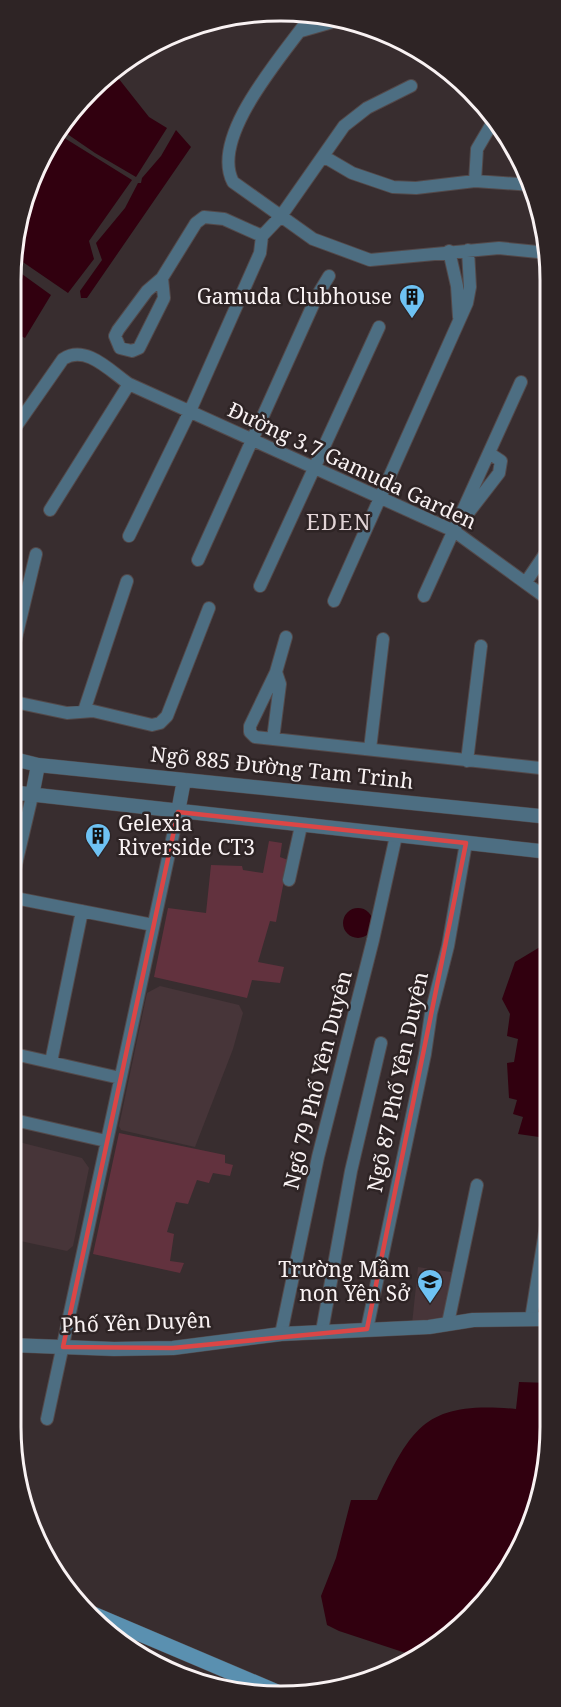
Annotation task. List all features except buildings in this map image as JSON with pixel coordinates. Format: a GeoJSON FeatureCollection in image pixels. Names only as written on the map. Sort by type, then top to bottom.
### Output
{"type":"FeatureCollection","features":[{"type":"Feature","properties":{"kind":"main road"},"geometry":{"type":"LineString","coordinates":[[107,1620],[260,1685]]}},
{"type":"Feature","properties":{"kind":"street"},"geometry":{"type":"LineString","coordinates":[[306,23],[237,121],[229,161],[229,175],[233,182],[314,239],[370,260],[499,248],[538,252]]}},
{"type":"Feature","properties":{"kind":"street"},"geometry":{"type":"LineString","coordinates":[[301,31],[323,25]]}},
{"type":"Feature","properties":{"kind":"street"},"geometry":{"type":"LineString","coordinates":[[129,536],[190,411],[260,253],[262,236],[281,216],[354,116],[411,86]]}},
{"type":"Feature","properties":{"kind":"street"},"geometry":{"type":"LineString","coordinates":[[475,181],[477,149],[490,128]]}},
{"type":"Feature","properties":{"kind":"street"},"geometry":{"type":"LineString","coordinates":[[323,156],[352,173],[393,187],[416,188],[475,181],[521,183]]}},
{"type":"Feature","properties":{"kind":"street"},"geometry":{"type":"LineString","coordinates":[[162,278],[164,298],[139,348],[132,351],[120,348],[115,336],[118,330],[147,291],[162,278],[196,223],[204,216],[224,219],[262,236]]}},
{"type":"Feature","properties":{"kind":"street"},"geometry":{"type":"LineString","coordinates":[[334,601],[467,303],[470,287],[468,250]]}},
{"type":"Feature","properties":{"kind":"street"},"geometry":{"type":"LineString","coordinates":[[449,251],[458,293],[459,317]]}},
{"type":"Feature","properties":{"kind":"street"},"geometry":{"type":"LineString","coordinates":[[198,560],[317,296],[329,276]]}},
{"type":"Feature","properties":{"kind":"street"},"geometry":{"type":"LineString","coordinates":[[260,586],[379,327]]}},
{"type":"Feature","properties":{"kind":"street","name":"Đường 3.7 Gamuda Garden"},"geometry":{"type":"LineString","coordinates":[[21,419],[63,359],[71,354],[86,355],[129,384],[454,531],[540,593]]}},
{"type":"Feature","properties":{"kind":"street"},"geometry":{"type":"LineString","coordinates":[[424,596],[521,382]]}},
{"type":"Feature","properties":{"kind":"street"},"geometry":{"type":"LineString","coordinates":[[50,510],[129,384]]}},
{"type":"Feature","properties":{"kind":"street"},"geometry":{"type":"LineString","coordinates":[[454,531],[499,473],[501,461],[489,453]]}},
{"type":"Feature","properties":{"kind":"street"},"geometry":{"type":"LineString","coordinates":[[21,617],[36,554]]}},
{"type":"Feature","properties":{"kind":"street"},"geometry":{"type":"LineString","coordinates":[[526,582],[540,562]]}},
{"type":"Feature","properties":{"kind":"street"},"geometry":{"type":"LineString","coordinates":[[84,711],[127,581]]}},
{"type":"Feature","properties":{"kind":"street"},"geometry":{"type":"LineString","coordinates":[[21,703],[68,713],[93,711],[152,725],[160,723],[167,716],[209,608]]}},
{"type":"Feature","properties":{"kind":"street"},"geometry":{"type":"LineString","coordinates":[[286,638],[276,672],[271,678],[250,729],[255,737],[540,768]]}},
{"type":"Feature","properties":{"kind":"street"},"geometry":{"type":"LineString","coordinates":[[370,750],[383,639]]}},
{"type":"Feature","properties":{"kind":"street"},"geometry":{"type":"LineString","coordinates":[[467,761],[481,646]]}},
{"type":"Feature","properties":{"kind":"street"},"geometry":{"type":"LineString","coordinates":[[273,739],[279,684],[276,672]]}},
{"type":"Feature","properties":{"kind":"street","name":"Ngõ 885 Đường Tam Trinh"},"geometry":{"type":"LineString","coordinates":[[21,761],[38,765],[540,816]]}},
{"type":"Feature","properties":{"kind":"street"},"geometry":{"type":"LineString","coordinates":[[21,843],[38,765]]}},
{"type":"Feature","properties":{"kind":"street"},"geometry":{"type":"LineString","coordinates":[[47,1419],[184,780]]}},
{"type":"Feature","properties":{"kind":"street"},"geometry":{"type":"LineString","coordinates":[[21,794],[540,851]]}},
{"type":"Feature","properties":{"kind":"street"},"geometry":{"type":"LineString","coordinates":[[289,880],[301,826]]}},
{"type":"Feature","properties":{"kind":"street","name":"Ngõ 79 Phố Yên Duyên"},"geometry":{"type":"LineString","coordinates":[[280,1334],[318,1157],[373,940],[396,836]]}},
{"type":"Feature","properties":{"kind":"street","name":"Ngõ 87 Phố Yên Duyên"},"geometry":{"type":"LineString","coordinates":[[367,1329],[425,1054],[431,1013],[448,946],[466,843]]}},
{"type":"Feature","properties":{"kind":"street"},"geometry":{"type":"LineString","coordinates":[[21,899],[153,925]]}},
{"type":"Feature","properties":{"kind":"street"},"geometry":{"type":"LineString","coordinates":[[51,1062],[82,911]]}},
{"type":"Feature","properties":{"kind":"street"},"geometry":{"type":"LineString","coordinates":[[322,1331],[351,1171],[381,1043]]}},
{"type":"Feature","properties":{"kind":"street"},"geometry":{"type":"LineString","coordinates":[[21,1055],[120,1078]]}},
{"type":"Feature","properties":{"kind":"street"},"geometry":{"type":"LineString","coordinates":[[21,1122],[106,1141]]}},
{"type":"Feature","properties":{"kind":"street"},"geometry":{"type":"LineString","coordinates":[[448,1323],[477,1185]]}},
{"type":"Feature","properties":{"kind":"street"},"geometry":{"type":"LineString","coordinates":[[531,1319],[540,1263]]}},
{"type":"Feature","properties":{"kind":"street","name":"Phố Yên Duyên"},"geometry":{"type":"LineString","coordinates":[[21,1345],[173,1348],[280,1334],[540,1319]]}},
{"type":"Feature","properties":{"kind":"highlighted area"},"geometry":{"type":"Polygon","coordinates":[[[178,812],[466,843],[367,1329],[173,1348],[63,1347],[178,812]]]}},
{"type":"Feature","properties":{"kind":"shaded area"},"geometry":{"type":"Polygon","coordinates":[[[118,78],[149,117],[167,128],[136,177],[67,134],[85,109],[118,78]]]}},
{"type":"Feature","properties":{"kind":"shaded area"},"geometry":{"type":"Polygon","coordinates":[[[176,130],[191,147],[87,298],[81,298],[80,291],[102,260],[96,243],[125,208],[138,183],[141,183],[142,178],[161,156],[176,130]]]}},
{"type":"Feature","properties":{"kind":"shaded area"},"geometry":{"type":"Polygon","coordinates":[[[64,138],[132,180],[89,241],[94,259],[68,293],[22,262],[26,230],[35,197],[48,166],[64,138]]]}},
{"type":"Feature","properties":{"kind":"shaded area"},"geometry":{"type":"Polygon","coordinates":[[[21,274],[51,295],[25,338],[21,336],[21,274]]]}},
{"type":"Feature","properties":{"kind":"shaded area"},"geometry":{"type":"Polygon","coordinates":[[[269,841],[282,843],[280,857],[288,860],[276,922],[270,921],[258,962],[284,967],[280,983],[252,980],[247,998],[154,977],[168,908],[206,913],[211,865],[242,866],[243,870],[263,873],[269,841]]]}},
{"type":"Feature","properties":{"kind":"shaded area"},"geometry":{"type":"Polygon","coordinates":[[[358,908],[368,913],[373,923],[368,933],[358,938],[348,933],[343,923],[348,913],[358,908]]]}},
{"type":"Feature","properties":{"kind":"shaded area"},"geometry":{"type":"Polygon","coordinates":[[[540,947],[540,1166],[539,1137],[518,1134],[523,1117],[513,1114],[517,1100],[509,1098],[507,1063],[514,1062],[518,1039],[507,1036],[510,1014],[502,999],[515,962],[540,947]]]}},
{"type":"Feature","properties":{"kind":"shaded area"},"geometry":{"type":"Polygon","coordinates":[[[160,986],[239,1005],[243,1013],[233,1049],[195,1147],[121,1130],[119,1126],[147,993],[160,986]]]}},
{"type":"Feature","properties":{"kind":"shaded area"},"geometry":{"type":"Polygon","coordinates":[[[119,1133],[225,1155],[225,1163],[233,1165],[230,1176],[213,1173],[209,1183],[197,1180],[188,1204],[176,1202],[167,1232],[174,1234],[170,1261],[184,1263],[180,1273],[93,1254],[119,1133]]]}},
{"type":"Feature","properties":{"kind":"shaded area"},"geometry":{"type":"Polygon","coordinates":[[[21,1143],[82,1158],[89,1168],[73,1246],[67,1251],[21,1241],[21,1143]]]}},
{"type":"Feature","properties":{"kind":"shaded area","name":"Trường Mầm non Yên Sở"},"geometry":{"type":"Polygon","coordinates":[[[418,1267],[451,1272],[445,1319],[412,1324],[418,1267]]]}},
{"type":"Feature","properties":{"kind":"shaded area"},"geometry":{"type":"Polygon","coordinates":[[[519,1382],[540,1383],[538,1460],[531,1494],[513,1541],[496,1571],[476,1598],[452,1622],[406,1653],[327,1625],[321,1596],[336,1558],[351,1500],[377,1500],[401,1453],[426,1423],[462,1409],[516,1409],[519,1382]]]}},
{"type":"Feature","properties":{"kind":"place","name":"Gamuda Clubhouse"},"geometry":{"type":"Point","coordinates":[412,320]}},
{"type":"Feature","properties":{"kind":"place","name":"Gelexia Riverside CT3"},"geometry":{"type":"Point","coordinates":[98,859]}},
{"type":"Feature","properties":{"kind":"place","name":"Trường Mầm non Yên Sở"},"geometry":{"type":"Point","coordinates":[430,1305]}},
{"type":"Feature","properties":{"kind":"district","name":"EDEN"},"geometry":{"type":"Point","coordinates":[339,522]}}]}
